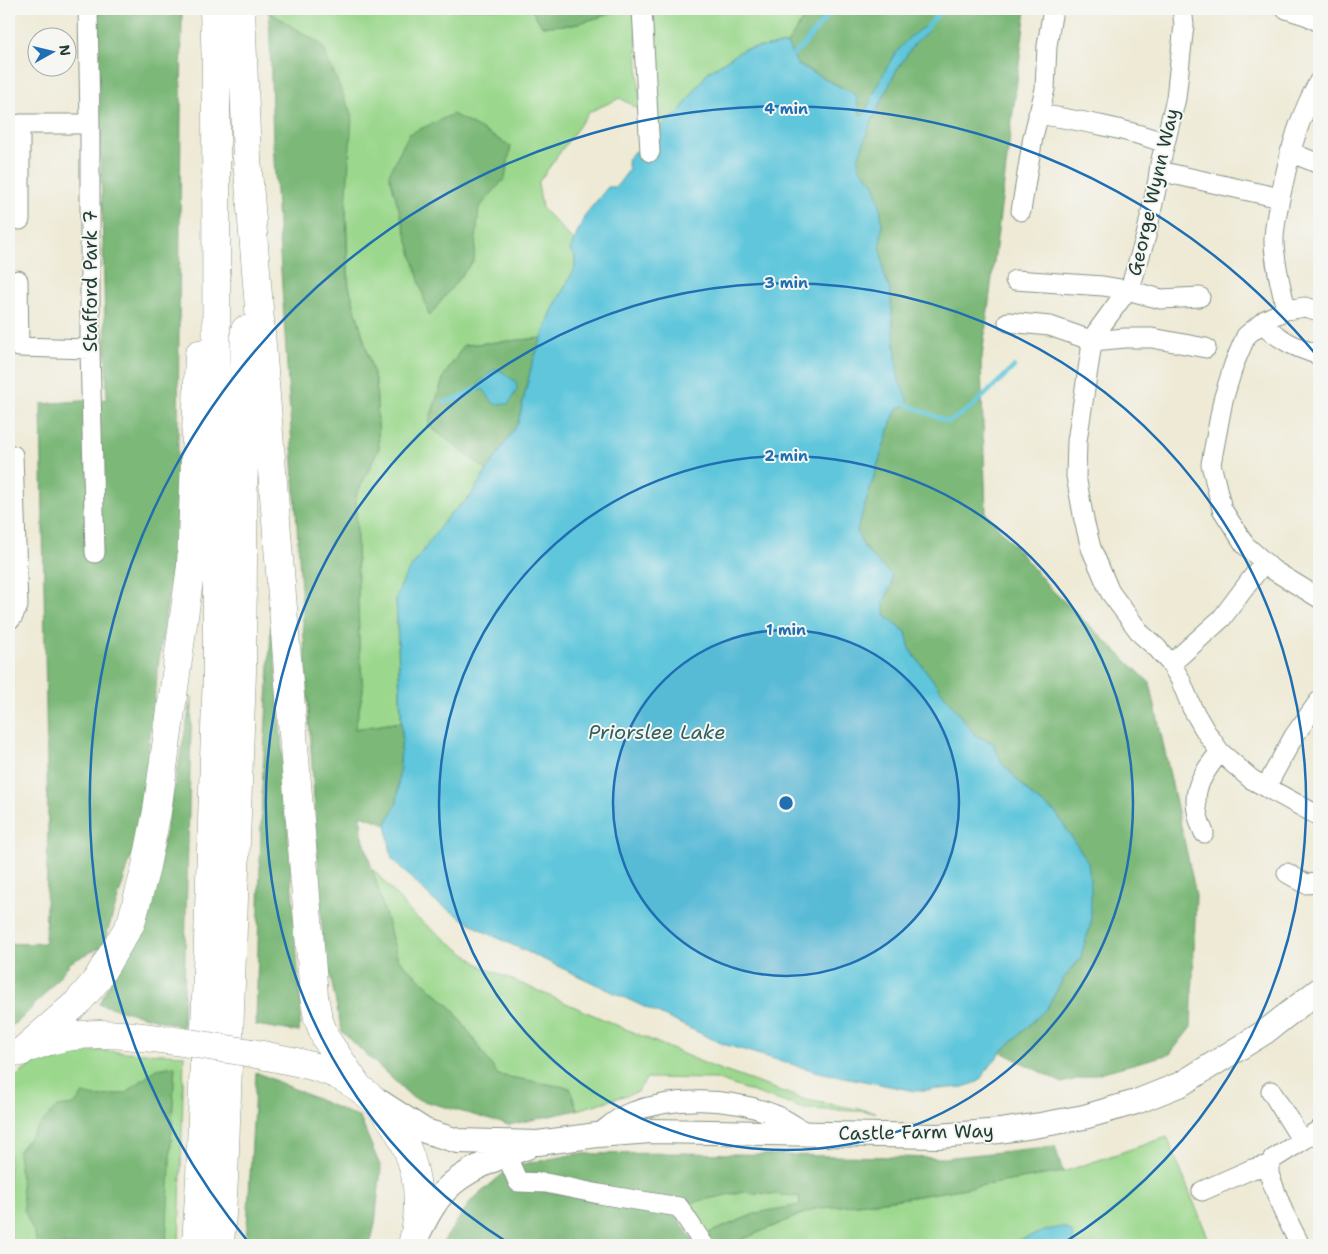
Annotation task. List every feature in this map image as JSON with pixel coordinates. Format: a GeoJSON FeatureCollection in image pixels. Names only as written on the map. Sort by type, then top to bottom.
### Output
{"type":"FeatureCollection","features":[{"type":"Feature","properties":{"kind":"highway"},"geometry":{"type":"LineString","coordinates":[[196,1245],[200,1178],[217,671],[216,69],[214,9]]}},
{"type":"Feature","properties":{"kind":"highway"},"geometry":{"type":"LineString","coordinates":[[241,9],[247,158],[314,996],[318,1018],[326,1039],[363,1091],[388,1118],[403,1140],[414,1166],[419,1194],[412,1245]]}},
{"type":"Feature","properties":{"kind":"highway"},"geometry":{"type":"LineString","coordinates":[[13,1056],[77,1003],[96,981],[131,923],[145,871],[157,811],[191,566],[205,203],[216,69]]}},
{"type":"Feature","properties":{"kind":"highway"},"geometry":{"type":"LineString","coordinates":[[220,1245],[225,1170],[242,672],[247,158]]}},
{"type":"Feature","properties":{"kind":"highway"},"geometry":{"type":"LineString","coordinates":[[13,1056],[49,1041],[82,1034],[125,1034],[252,1053],[300,1063],[324,1070],[363,1091]]}},
{"type":"Feature","properties":{"kind":"main road","name":"Castle Farm Way"},"geometry":{"type":"LineString","coordinates":[[363,1091],[425,1131],[458,1141],[538,1143],[597,1135],[661,1131],[938,1136],[1008,1130],[1084,1117],[1136,1102],[1181,1084],[1265,1032],[1319,990]]}},
{"type":"Feature","properties":{"kind":"main road","name":"Castle Farm Way"},"geometry":{"type":"LineString","coordinates":[[412,1245],[438,1199],[454,1182],[506,1154],[538,1143]]}},
{"type":"Feature","properties":{"kind":"street","name":"Stafford Park 7"},"geometry":{"type":"LineString","coordinates":[[88,9],[90,349],[95,553]]}},
{"type":"Feature","properties":{"kind":"street"},"geometry":{"type":"LineString","coordinates":[[642,9],[650,152]]}},
{"type":"Feature","properties":{"kind":"street"},"geometry":{"type":"LineString","coordinates":[[1021,211],[1033,137],[1045,89],[1047,46],[1053,9]]}},
{"type":"Feature","properties":{"kind":"street","name":"George Wynn Way"},"geometry":{"type":"LineString","coordinates":[[1182,9],[1184,25],[1176,98],[1146,236],[1131,285],[1094,337],[1078,441],[1076,476],[1091,548],[1110,592],[1141,634],[1171,664],[1180,679],[1192,708],[1220,752],[1251,779],[1319,816]]}},
{"type":"Feature","properties":{"kind":"street"},"geometry":{"type":"LineString","coordinates":[[1286,9],[1308,16],[1319,22]]}},
{"type":"Feature","properties":{"kind":"street"},"geometry":{"type":"LineString","coordinates":[[1286,310],[1274,240],[1280,198],[1290,152],[1306,104],[1319,81]]}},
{"type":"Feature","properties":{"kind":"street"},"geometry":{"type":"LineString","coordinates":[[1038,114],[1115,128],[1165,143]]}},
{"type":"Feature","properties":{"kind":"street"},"geometry":{"type":"LineString","coordinates":[[20,220],[20,124],[90,124]]}},
{"type":"Feature","properties":{"kind":"street"},"geometry":{"type":"LineString","coordinates":[[1290,152],[1319,164]]}},
{"type":"Feature","properties":{"kind":"street"},"geometry":{"type":"LineString","coordinates":[[1159,171],[1280,198]]}},
{"type":"Feature","properties":{"kind":"street"},"geometry":{"type":"LineString","coordinates":[[18,280],[14,332],[19,347],[90,349]]}},
{"type":"Feature","properties":{"kind":"street"},"geometry":{"type":"LineString","coordinates":[[1015,280],[1103,286],[1161,299],[1200,298]]}},
{"type":"Feature","properties":{"kind":"street"},"geometry":{"type":"LineString","coordinates":[[1319,311],[1305,307],[1286,310],[1262,323],[1246,336],[1234,364],[1223,400],[1212,464],[1222,509],[1245,545],[1264,562],[1319,598]]}},
{"type":"Feature","properties":{"kind":"street"},"geometry":{"type":"LineString","coordinates":[[1008,322],[1050,326],[1093,341],[1152,338],[1206,348]]}},
{"type":"Feature","properties":{"kind":"street"},"geometry":{"type":"LineString","coordinates":[[1262,323],[1277,337],[1299,349],[1319,355]]}},
{"type":"Feature","properties":{"kind":"street"},"geometry":{"type":"LineString","coordinates":[[9,620],[18,606],[13,455]]}},
{"type":"Feature","properties":{"kind":"street"},"geometry":{"type":"LineString","coordinates":[[1171,664],[1222,618],[1264,562]]}},
{"type":"Feature","properties":{"kind":"street"},"geometry":{"type":"LineString","coordinates":[[1266,787],[1294,736],[1319,701]]}},
{"type":"Feature","properties":{"kind":"street"},"geometry":{"type":"LineString","coordinates":[[1204,833],[1200,823],[1196,796],[1198,782],[1220,752]]}},
{"type":"Feature","properties":{"kind":"street"},"geometry":{"type":"LineString","coordinates":[[1287,873],[1306,884],[1319,883]]}},
{"type":"Feature","properties":{"kind":"street"},"geometry":{"type":"LineString","coordinates":[[1271,1091],[1302,1142]]}},
{"type":"Feature","properties":{"kind":"street"},"geometry":{"type":"LineString","coordinates":[[1300,1245],[1283,1211],[1269,1174],[1269,1165],[1273,1159],[1319,1130]]}},
{"type":"Feature","properties":{"kind":"street"},"geometry":{"type":"LineString","coordinates":[[506,1154],[518,1182],[546,1183],[679,1208],[704,1245]]}},
{"type":"Feature","properties":{"kind":"street"},"geometry":{"type":"LineString","coordinates":[[1202,1191],[1252,1169],[1269,1165]]}},
{"type":"Feature","properties":{"kind":"green space"},"geometry":{"type":"Polygon","coordinates":[[[97,9],[182,9],[177,537],[158,667],[139,831],[103,946],[71,962],[44,995],[20,1020],[9,1027],[9,944],[45,943],[48,829],[41,404],[107,399],[97,9]]]}},
{"type":"Feature","properties":{"kind":"green space"},"geometry":{"type":"Polygon","coordinates":[[[272,9],[531,9],[542,26],[573,25],[626,9],[632,9],[636,23],[640,110],[620,98],[589,112],[538,183],[542,208],[574,241],[570,250],[575,256],[575,268],[552,311],[542,338],[464,345],[444,376],[428,425],[487,470],[470,497],[448,516],[396,598],[401,722],[355,729],[363,690],[359,642],[356,496],[379,448],[376,383],[349,286],[346,207],[269,12],[272,9]]]}},
{"type":"Feature","properties":{"kind":"green space"},"geometry":{"type":"Polygon","coordinates":[[[531,9],[626,9],[573,25],[542,26],[531,9]]]}},
{"type":"Feature","properties":{"kind":"green space"},"geometry":{"type":"Polygon","coordinates":[[[657,9],[810,9],[787,44],[744,49],[708,72],[677,115],[669,119],[654,136],[651,12],[657,9]]]}},
{"type":"Feature","properties":{"kind":"green space"},"geometry":{"type":"Polygon","coordinates":[[[810,9],[1026,9],[981,365],[986,513],[1051,589],[1150,683],[1196,895],[1191,1027],[1170,1054],[1062,1083],[1001,1052],[1047,1008],[1063,979],[1080,959],[1056,813],[1033,797],[1003,764],[993,743],[975,735],[910,650],[906,632],[886,616],[883,603],[892,584],[891,574],[870,555],[859,537],[857,530],[892,420],[898,408],[908,405],[898,378],[890,291],[884,274],[880,244],[882,226],[874,184],[860,168],[858,159],[870,125],[896,71],[914,44],[896,53],[865,114],[860,115],[856,95],[797,64],[787,44],[810,9]]]}},
{"type":"Feature","properties":{"kind":"green space"},"geometry":{"type":"Polygon","coordinates":[[[269,12],[322,45],[352,116],[346,207],[348,283],[376,383],[379,448],[356,496],[359,642],[363,690],[355,729],[401,722],[402,736],[397,803],[386,824],[361,815],[362,834],[398,959],[452,1008],[498,1075],[570,1088],[577,1110],[509,1125],[413,1098],[342,1032],[323,941],[273,143],[269,12]]]}},
{"type":"Feature","properties":{"kind":"green space"},"geometry":{"type":"Polygon","coordinates":[[[453,114],[511,146],[505,178],[479,208],[474,260],[429,316],[389,174],[409,134],[453,114]]]}},
{"type":"Feature","properties":{"kind":"green space"},"geometry":{"type":"Polygon","coordinates":[[[542,338],[532,364],[518,423],[487,470],[428,425],[444,376],[464,345],[542,338]]]}},
{"type":"Feature","properties":{"kind":"green space"},"geometry":{"type":"Polygon","coordinates":[[[272,612],[301,1011],[299,1032],[256,1025],[262,789],[272,612]]]}},
{"type":"Feature","properties":{"kind":"green space"},"geometry":{"type":"Polygon","coordinates":[[[192,697],[183,1027],[99,1004],[142,918],[156,878],[192,697]]]}},
{"type":"Feature","properties":{"kind":"green space"},"geometry":{"type":"Polygon","coordinates":[[[372,868],[414,916],[483,967],[713,1067],[806,1100],[876,1112],[804,1109],[715,1079],[647,1078],[637,1092],[577,1110],[570,1088],[498,1075],[452,1008],[398,959],[372,868]]]}},
{"type":"Feature","properties":{"kind":"green space"},"geometry":{"type":"Polygon","coordinates":[[[82,1050],[184,1055],[179,1245],[9,1245],[9,1082],[38,1060],[82,1050]]]}},
{"type":"Feature","properties":{"kind":"green space"},"geometry":{"type":"Polygon","coordinates":[[[175,1066],[166,1245],[37,1245],[35,1235],[24,1210],[18,1152],[57,1107],[74,1105],[83,1094],[96,1097],[126,1093],[156,1069],[175,1066]]]}},
{"type":"Feature","properties":{"kind":"green space"},"geometry":{"type":"Polygon","coordinates":[[[256,1072],[360,1118],[381,1168],[375,1224],[370,1245],[246,1245],[256,1072]]]}},
{"type":"Feature","properties":{"kind":"green space"},"geometry":{"type":"Polygon","coordinates":[[[1167,1137],[1209,1240],[1197,1245],[729,1245],[814,1209],[900,1199],[1063,1172],[1167,1137]]]}},
{"type":"Feature","properties":{"kind":"green space"},"geometry":{"type":"Polygon","coordinates":[[[1055,1146],[1063,1172],[900,1199],[814,1209],[729,1245],[711,1245],[704,1235],[757,1213],[800,1205],[799,1196],[740,1192],[685,1204],[525,1177],[518,1165],[575,1154],[682,1153],[944,1158],[1055,1146]]]}},
{"type":"Feature","properties":{"kind":"green space"},"geometry":{"type":"Polygon","coordinates":[[[505,1172],[534,1189],[675,1214],[696,1245],[441,1245],[471,1201],[505,1172]]]}},
{"type":"Feature","properties":{"kind":"green space"},"geometry":{"type":"Polygon","coordinates":[[[740,1192],[799,1196],[800,1205],[757,1213],[704,1235],[685,1204],[740,1192]]]}},
{"type":"Feature","properties":{"kind":"water","name":"Priorslee Lake"},"geometry":{"type":"Polygon","coordinates":[[[924,27],[928,31],[914,44],[896,71],[870,125],[858,159],[860,168],[874,184],[880,205],[882,226],[880,244],[884,274],[890,291],[898,378],[908,405],[898,408],[892,420],[857,530],[866,549],[891,574],[892,584],[883,603],[886,616],[906,632],[910,650],[975,735],[993,743],[1003,764],[1033,797],[1056,813],[1088,862],[1091,889],[1091,923],[1080,959],[1063,979],[1047,1008],[1001,1052],[978,1082],[963,1087],[915,1091],[818,1072],[723,1044],[483,931],[433,900],[392,859],[386,824],[397,803],[402,736],[396,598],[405,576],[448,516],[470,497],[518,423],[532,364],[552,311],[575,268],[575,256],[570,250],[585,215],[608,187],[616,187],[629,170],[627,159],[634,152],[645,150],[663,126],[677,115],[708,72],[744,49],[787,44],[798,65],[856,95],[860,115],[865,113],[881,77],[904,43],[924,27]]]}},
{"type":"Feature","properties":{"kind":"water"},"geometry":{"type":"Polygon","coordinates":[[[493,370],[500,370],[516,382],[517,389],[509,404],[494,404],[483,389],[479,391],[478,385],[493,370]]]}},
{"type":"Feature","properties":{"kind":"water"},"geometry":{"type":"Polygon","coordinates":[[[1063,1227],[1072,1232],[1074,1245],[981,1245],[1014,1241],[1047,1230],[1063,1227]]]}},
{"type":"Feature","properties":{"kind":"waterway"},"geometry":{"type":"LineString","coordinates":[[794,54],[833,9]]}},
{"type":"Feature","properties":{"kind":"waterway"},"geometry":{"type":"LineString","coordinates":[[926,29],[942,9]]}},
{"type":"Feature","properties":{"kind":"waterway"},"geometry":{"type":"LineString","coordinates":[[908,405],[949,422],[973,406],[1014,367]]}},
{"type":"Feature","properties":{"kind":"waterway"},"geometry":{"type":"LineString","coordinates":[[445,402],[459,398],[478,388]]}}]}
